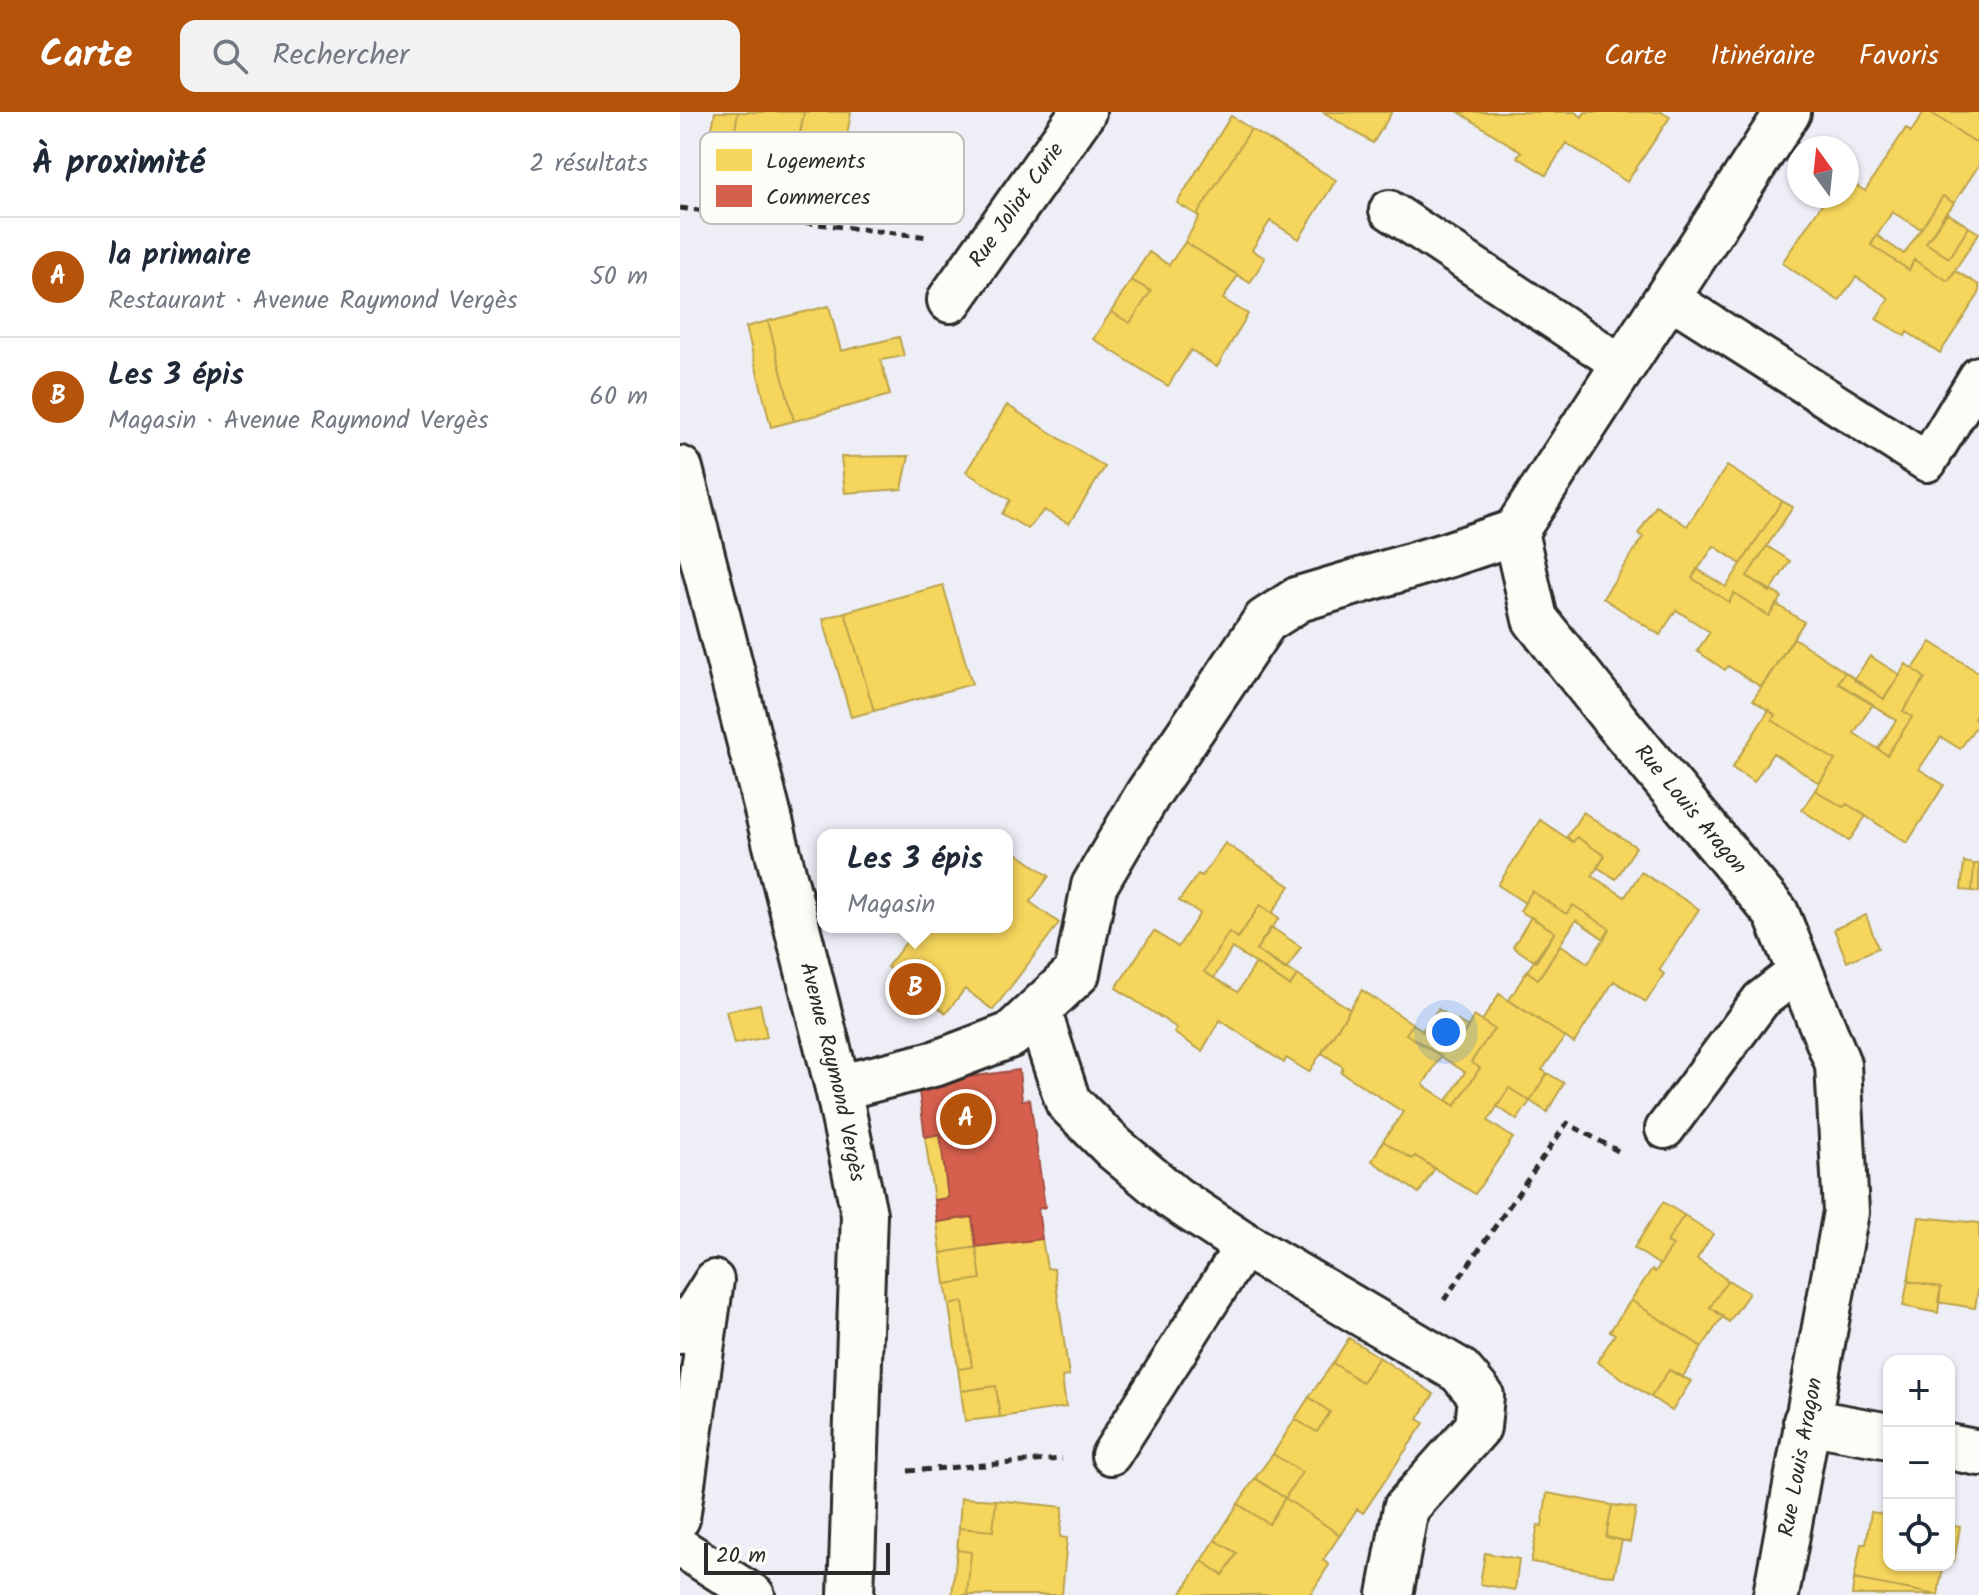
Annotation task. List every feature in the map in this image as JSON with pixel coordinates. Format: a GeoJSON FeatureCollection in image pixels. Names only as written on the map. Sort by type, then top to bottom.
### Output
{"type":"FeatureCollection","features":[{"type":"Feature","properties":{"kind":"street","name":"Rue Joliot Curie"},"geometry":{"type":"LineString","coordinates":[[950,300],[1083,112]]}},
{"type":"Feature","properties":{"kind":"street"},"geometry":{"type":"LineString","coordinates":[[838,1088],[937,1063],[1011,1035],[1077,973],[1094,886],[1148,794],[1265,621],[1299,599],[1515,532],[1788,112]]}},
{"type":"Feature","properties":{"kind":"street","name":"Avenue Raymond Vergès"},"geometry":{"type":"LineString","coordinates":[[680,469],[838,1088],[864,1214],[851,1595]]}},
{"type":"Feature","properties":{"kind":"street","name":"Rue Louis Aragon"},"geometry":{"type":"LineString","coordinates":[[1515,532],[1535,619],[1776,913],[1838,1064],[1846,1212],[1776,1595]]}},
{"type":"Feature","properties":{"kind":"street"},"geometry":{"type":"LineString","coordinates":[[1038,1010],[1068,1102],[1114,1148],[1162,1188],[1245,1245],[1460,1371],[1481,1396],[1478,1427],[1406,1508],[1390,1595]]}},
{"type":"Feature","properties":{"kind":"street"},"geometry":{"type":"LineString","coordinates":[[1806,1421],[1883,1435]]}},
{"type":"Feature","properties":{"kind":"street"},"geometry":{"type":"LineString","coordinates":[[1955,1448],[1979,1453]]}},
{"type":"Feature","properties":{"kind":"lane"},"geometry":{"type":"LineString","coordinates":[[1389,210],[1624,366]]}},
{"type":"Feature","properties":{"kind":"lane"},"geometry":{"type":"LineString","coordinates":[[1668,297],[1927,462],[1979,376]]}},
{"type":"Feature","properties":{"kind":"lane"},"geometry":{"type":"LineString","coordinates":[[1665,1129],[1761,1000],[1800,970]]}},
{"type":"Feature","properties":{"kind":"lane"},"geometry":{"type":"LineString","coordinates":[[1111,1455],[1245,1245]]}},
{"type":"Feature","properties":{"kind":"lane"},"geometry":{"type":"LineString","coordinates":[[680,1334],[714,1280],[680,1519]]}},
{"type":"Feature","properties":{"kind":"lane"},"geometry":{"type":"LineString","coordinates":[[680,1547],[755,1595]]}},
{"type":"Feature","properties":{"kind":"path"},"geometry":{"type":"LineString","coordinates":[[680,208],[700,210]]}},
{"type":"Feature","properties":{"kind":"path"},"geometry":{"type":"LineString","coordinates":[[817,224],[989,244]]}},
{"type":"Feature","properties":{"kind":"path"},"geometry":{"type":"LineString","coordinates":[[1415,1344],[1567,1123],[1641,1164],[1665,1129]]}},
{"type":"Feature","properties":{"kind":"path"},"geometry":{"type":"LineString","coordinates":[[854,1476],[1111,1455]]}},
{"type":"Feature","properties":{"kind":"building: Logements"},"geometry":{"type":"Polygon","coordinates":[[[715,112],[738,112],[735,132],[711,132],[715,112]]]}},
{"type":"Feature","properties":{"kind":"building: Logements"},"geometry":{"type":"Polygon","coordinates":[[[738,112],[804,112],[801,132],[735,132],[738,112]]]}},
{"type":"Feature","properties":{"kind":"building: Logements"},"geometry":{"type":"Polygon","coordinates":[[[804,112],[851,112],[848,132],[800,132],[804,112]]]}},
{"type":"Feature","properties":{"kind":"building: Logements"},"geometry":{"type":"Polygon","coordinates":[[[1323,112],[1392,112],[1373,143],[1323,112]]]}},
{"type":"Feature","properties":{"kind":"building: Logements"},"geometry":{"type":"Polygon","coordinates":[[[1459,112],[1575,112],[1582,117],[1585,112],[1661,112],[1670,117],[1627,182],[1566,143],[1546,175],[1517,157],[1521,152],[1459,112]]]}},
{"type":"Feature","properties":{"kind":"building: Logements"},"geometry":{"type":"Polygon","coordinates":[[[1924,112],[1930,112],[1979,145],[1979,165],[1954,203],[1943,196],[1921,229],[1892,212],[1871,245],[1909,270],[1914,260],[1948,281],[1956,271],[1979,285],[1979,294],[1940,353],[1907,332],[1905,336],[1876,319],[1889,298],[1856,277],[1839,301],[1782,263],[1819,208],[1859,208],[1859,187],[1865,191],[1906,128],[1911,132],[1924,112]]]}},
{"type":"Feature","properties":{"kind":"building: Logements"},"geometry":{"type":"Polygon","coordinates":[[[1930,112],[1979,112],[1979,140],[1976,143],[1930,112]]]}},
{"type":"Feature","properties":{"kind":"building: Logements"},"geometry":{"type":"Polygon","coordinates":[[[1231,116],[1251,129],[1197,215],[1177,203],[1231,116]]]}},
{"type":"Feature","properties":{"kind":"building: Logements"},"geometry":{"type":"Polygon","coordinates":[[[1251,129],[1336,180],[1299,239],[1270,221],[1252,250],[1265,258],[1250,283],[1185,242],[1199,217],[1197,215],[1251,129]]]}},
{"type":"Feature","properties":{"kind":"building: Logements"},"geometry":{"type":"Polygon","coordinates":[[[1943,196],[1954,203],[1926,243],[1949,258],[1969,227],[1979,233],[1948,281],[1914,260],[1909,270],[1871,245],[1876,235],[1904,254],[1943,196]]]}},
{"type":"Feature","properties":{"kind":"building: Logements"},"geometry":{"type":"Polygon","coordinates":[[[1946,212],[1969,227],[1949,258],[1926,243],[1946,212]]]}},
{"type":"Feature","properties":{"kind":"building: Logements"},"geometry":{"type":"Polygon","coordinates":[[[1185,242],[1238,275],[1223,299],[1248,314],[1217,367],[1191,350],[1168,386],[1093,339],[1111,312],[1130,323],[1151,291],[1131,280],[1149,252],[1169,265],[1185,242]]]}},
{"type":"Feature","properties":{"kind":"building: Logements"},"geometry":{"type":"Polygon","coordinates":[[[1131,280],[1151,291],[1130,323],[1111,312],[1131,280]]]}},
{"type":"Feature","properties":{"kind":"building: Logements"},"geometry":{"type":"Polygon","coordinates":[[[829,306],[841,351],[899,337],[904,356],[881,360],[890,395],[794,421],[768,321],[829,306]]]}},
{"type":"Feature","properties":{"kind":"building: Logements"},"geometry":{"type":"Polygon","coordinates":[[[768,321],[794,421],[771,427],[746,327],[768,321]]]}},
{"type":"Feature","properties":{"kind":"building: Logements"},"geometry":{"type":"Polygon","coordinates":[[[1007,405],[1105,467],[1069,524],[1044,510],[1028,529],[1002,514],[1010,500],[966,472],[1007,405]]]}},
{"type":"Feature","properties":{"kind":"building: Logements"},"geometry":{"type":"Polygon","coordinates":[[[909,456],[902,489],[845,493],[841,457],[909,456]]]}},
{"type":"Feature","properties":{"kind":"building: Logements"},"geometry":{"type":"Polygon","coordinates":[[[1727,466],[1782,501],[1741,564],[1714,546],[1692,578],[1729,602],[1734,593],[1769,616],[1776,604],[1804,622],[1761,687],[1728,666],[1725,670],[1697,651],[1710,632],[1676,610],[1660,635],[1603,598],[1643,537],[1638,534],[1656,506],[1687,526],[1727,466]]]}},
{"type":"Feature","properties":{"kind":"building: Logements"},"geometry":{"type":"Polygon","coordinates":[[[1782,501],[1793,507],[1747,576],[1782,597],[1769,616],[1734,593],[1729,602],[1692,578],[1697,569],[1726,587],[1782,501]]]}},
{"type":"Feature","properties":{"kind":"building: Logements"},"geometry":{"type":"Polygon","coordinates":[[[1767,546],[1790,561],[1770,592],[1747,576],[1767,546]]]}},
{"type":"Feature","properties":{"kind":"building: Logements"},"geometry":{"type":"Polygon","coordinates":[[[943,585],[972,684],[874,711],[845,612],[943,585]]]}},
{"type":"Feature","properties":{"kind":"building: Logements"},"geometry":{"type":"Polygon","coordinates":[[[845,612],[874,711],[851,717],[823,619],[845,612]]]}},
{"type":"Feature","properties":{"kind":"building: Logements"},"geometry":{"type":"Polygon","coordinates":[[[1794,638],[1845,672],[1838,683],[1873,704],[1854,733],[1887,755],[1912,717],[1903,711],[1925,678],[1913,669],[1931,642],[1979,673],[1979,711],[1974,719],[1979,722],[1960,749],[1941,737],[1919,769],[1944,785],[1907,843],[1847,804],[1843,807],[1815,790],[1835,760],[1772,720],[1775,715],[1753,700],[1794,638]]]}},
{"type":"Feature","properties":{"kind":"building: Logements"},"geometry":{"type":"Polygon","coordinates":[[[1870,656],[1900,675],[1884,699],[1854,680],[1870,656]]]}},
{"type":"Feature","properties":{"kind":"building: Logements"},"geometry":{"type":"Polygon","coordinates":[[[1906,664],[1925,678],[1903,711],[1912,717],[1887,755],[1878,749],[1896,720],[1838,683],[1845,672],[1884,699],[1906,664]]]}},
{"type":"Feature","properties":{"kind":"building: Logements"},"geometry":{"type":"Polygon","coordinates":[[[1769,710],[1775,715],[1772,720],[1835,760],[1819,783],[1773,753],[1754,782],[1732,768],[1769,710]]]}},
{"type":"Feature","properties":{"kind":"building: Logements"},"geometry":{"type":"Polygon","coordinates":[[[1815,790],[1843,807],[1847,804],[1866,816],[1849,841],[1802,810],[1815,790]]]}},
{"type":"Feature","properties":{"kind":"building: Logements"},"geometry":{"type":"Polygon","coordinates":[[[1583,812],[1636,847],[1616,879],[1597,867],[1605,856],[1577,837],[1573,842],[1567,837],[1583,812]]]}},
{"type":"Feature","properties":{"kind":"building: Logements"},"geometry":{"type":"Polygon","coordinates":[[[1540,820],[1573,842],[1577,837],[1605,856],[1592,876],[1625,897],[1641,872],[1699,909],[1659,970],[1664,974],[1646,1002],[1614,981],[1574,1043],[1509,1000],[1527,971],[1538,979],[1561,945],[1588,963],[1610,929],[1573,905],[1566,914],[1532,891],[1525,903],[1498,885],[1540,820]]]}},
{"type":"Feature","properties":{"kind":"building: Logements"},"geometry":{"type":"Polygon","coordinates":[[[1225,843],[1290,886],[1272,913],[1260,905],[1238,938],[1229,932],[1204,972],[1238,992],[1256,963],[1290,986],[1297,975],[1350,1009],[1309,1072],[1286,1058],[1284,1063],[1220,1020],[1202,1051],[1174,1033],[1177,1028],[1116,988],[1154,931],[1178,947],[1200,913],[1179,901],[1198,874],[1202,876],[1225,843]]]}},
{"type":"Feature","properties":{"kind":"building: Logements"},"geometry":{"type":"Polygon","coordinates":[[[1018,854],[1049,876],[1030,902],[1059,923],[993,1010],[965,989],[946,1013],[887,967],[913,933],[1013,933],[1013,861],[1018,854]]]}},
{"type":"Feature","properties":{"kind":"building: Logements"},"geometry":{"type":"Polygon","coordinates":[[[1964,862],[1974,864],[1972,891],[1961,890],[1964,862]]]}},
{"type":"Feature","properties":{"kind":"building: Logements"},"geometry":{"type":"Polygon","coordinates":[[[1974,864],[1979,864],[1979,892],[1972,891],[1974,864]]]}},
{"type":"Feature","properties":{"kind":"building: Logements"},"geometry":{"type":"Polygon","coordinates":[[[1532,891],[1566,914],[1573,905],[1610,929],[1604,939],[1576,920],[1538,979],[1527,971],[1555,932],[1520,911],[1532,891]]]}},
{"type":"Feature","properties":{"kind":"building: Logements"},"geometry":{"type":"Polygon","coordinates":[[[1260,905],[1279,918],[1256,950],[1297,975],[1290,986],[1232,948],[1214,978],[1204,972],[1229,932],[1238,938],[1260,905]]]}},
{"type":"Feature","properties":{"kind":"building: Logements"},"geometry":{"type":"Polygon","coordinates":[[[1866,915],[1878,948],[1847,962],[1834,929],[1866,915]]]}},
{"type":"Feature","properties":{"kind":"building: Logements"},"geometry":{"type":"Polygon","coordinates":[[[1531,917],[1555,932],[1536,962],[1513,947],[1531,917]]]}},
{"type":"Feature","properties":{"kind":"building: Logements"},"geometry":{"type":"Polygon","coordinates":[[[1271,927],[1301,947],[1286,970],[1256,950],[1271,927]]]}},
{"type":"Feature","properties":{"kind":"building: Logements"},"geometry":{"type":"Polygon","coordinates":[[[1362,990],[1413,1024],[1406,1034],[1441,1056],[1423,1085],[1455,1106],[1480,1068],[1471,1062],[1494,1029],[1482,1021],[1499,994],[1565,1037],[1542,1070],[1547,1073],[1530,1101],[1509,1088],[1488,1121],[1513,1138],[1475,1194],[1415,1156],[1412,1159],[1383,1141],[1403,1112],[1341,1072],[1343,1067],[1322,1053],[1362,990]]]}},
{"type":"Feature","properties":{"kind":"building: Logements"},"geometry":{"type":"Polygon","coordinates":[[[760,1004],[767,1037],[734,1044],[726,1011],[760,1004]]]}},
{"type":"Feature","properties":{"kind":"building: Logements"},"geometry":{"type":"Polygon","coordinates":[[[1438,1009],[1468,1027],[1453,1051],[1422,1031],[1438,1009]]]}},
{"type":"Feature","properties":{"kind":"building: Logements"},"geometry":{"type":"Polygon","coordinates":[[[1474,1016],[1494,1029],[1471,1062],[1480,1068],[1455,1106],[1447,1101],[1465,1072],[1406,1034],[1413,1024],[1453,1051],[1474,1016]]]}},
{"type":"Feature","properties":{"kind":"building: Logements"},"geometry":{"type":"Polygon","coordinates":[[[1547,1073],[1564,1083],[1547,1112],[1530,1101],[1547,1073]]]}},
{"type":"Feature","properties":{"kind":"building: Logements"},"geometry":{"type":"Polygon","coordinates":[[[1509,1088],[1530,1101],[1517,1120],[1497,1106],[1509,1088]]]}},
{"type":"Feature","properties":{"kind":"building: Logements"},"geometry":{"type":"Polygon","coordinates":[[[940,1134],[948,1198],[934,1200],[925,1137],[940,1134]]]}},
{"type":"Feature","properties":{"kind":"building: Logements"},"geometry":{"type":"Polygon","coordinates":[[[1383,1141],[1412,1159],[1415,1156],[1435,1168],[1419,1193],[1372,1161],[1383,1141]]]}},
{"type":"Feature","properties":{"kind":"building: Logements"},"geometry":{"type":"Polygon","coordinates":[[[1663,1202],[1684,1215],[1667,1242],[1673,1245],[1660,1265],[1634,1248],[1663,1202]]]}},
{"type":"Feature","properties":{"kind":"building: Logements"},"geometry":{"type":"Polygon","coordinates":[[[1684,1215],[1713,1234],[1697,1259],[1728,1280],[1710,1307],[1723,1316],[1702,1347],[1631,1300],[1673,1245],[1667,1242],[1684,1215]]]}},
{"type":"Feature","properties":{"kind":"building: Logements"},"geometry":{"type":"Polygon","coordinates":[[[972,1217],[976,1247],[941,1253],[937,1222],[972,1217]]]}},
{"type":"Feature","properties":{"kind":"building: Logements"},"geometry":{"type":"Polygon","coordinates":[[[1919,1217],[1979,1223],[1979,1284],[1975,1308],[1938,1302],[1941,1287],[1908,1281],[1919,1217]]]}},
{"type":"Feature","properties":{"kind":"building: Logements"},"geometry":{"type":"Polygon","coordinates":[[[1042,1239],[1047,1268],[1054,1269],[1069,1376],[1062,1377],[1066,1407],[1000,1417],[996,1386],[961,1391],[958,1369],[972,1367],[963,1302],[949,1305],[945,1284],[981,1279],[976,1247],[1042,1239]]]}},
{"type":"Feature","properties":{"kind":"building: Logements"},"geometry":{"type":"Polygon","coordinates":[[[976,1247],[981,1279],[945,1284],[941,1253],[976,1247]]]}},
{"type":"Feature","properties":{"kind":"building: Logements"},"geometry":{"type":"Polygon","coordinates":[[[1728,1280],[1749,1293],[1729,1322],[1710,1307],[1728,1280]]]}},
{"type":"Feature","properties":{"kind":"building: Logements"},"geometry":{"type":"Polygon","coordinates":[[[1908,1281],[1941,1287],[1938,1313],[1903,1306],[1908,1281]]]}},
{"type":"Feature","properties":{"kind":"building: Logements"},"geometry":{"type":"Polygon","coordinates":[[[1631,1300],[1702,1347],[1682,1378],[1669,1370],[1651,1397],[1597,1362],[1615,1334],[1610,1331],[1631,1300]]]}},
{"type":"Feature","properties":{"kind":"building: Logements"},"geometry":{"type":"Polygon","coordinates":[[[963,1302],[972,1367],[958,1369],[949,1305],[963,1302]]]}},
{"type":"Feature","properties":{"kind":"building: Logements"},"geometry":{"type":"Polygon","coordinates":[[[1349,1338],[1379,1357],[1362,1382],[1333,1363],[1349,1338]]]}},
{"type":"Feature","properties":{"kind":"building: Logements"},"geometry":{"type":"Polygon","coordinates":[[[1379,1357],[1434,1394],[1418,1419],[1424,1423],[1363,1513],[1357,1509],[1340,1535],[1285,1498],[1302,1472],[1273,1454],[1295,1419],[1317,1432],[1330,1412],[1309,1397],[1333,1363],[1362,1382],[1379,1357]]]}},
{"type":"Feature","properties":{"kind":"building: Logements"},"geometry":{"type":"Polygon","coordinates":[[[1669,1370],[1691,1381],[1672,1411],[1651,1397],[1669,1370]]]}},
{"type":"Feature","properties":{"kind":"building: Logements"},"geometry":{"type":"Polygon","coordinates":[[[996,1386],[1000,1417],[965,1421],[961,1391],[996,1386]]]}},
{"type":"Feature","properties":{"kind":"building: Logements"},"geometry":{"type":"Polygon","coordinates":[[[1309,1397],[1330,1412],[1317,1432],[1295,1419],[1309,1397]]]}},
{"type":"Feature","properties":{"kind":"building: Logements"},"geometry":{"type":"Polygon","coordinates":[[[1273,1454],[1302,1472],[1285,1498],[1255,1478],[1273,1454]]]}},
{"type":"Feature","properties":{"kind":"building: Logements"},"geometry":{"type":"Polygon","coordinates":[[[1255,1478],[1285,1498],[1269,1524],[1238,1504],[1255,1478]]]}},
{"type":"Feature","properties":{"kind":"building: Logements"},"geometry":{"type":"Polygon","coordinates":[[[1547,1493],[1612,1505],[1606,1537],[1622,1540],[1614,1576],[1531,1562],[1538,1525],[1542,1526],[1547,1493]]]}},
{"type":"Feature","properties":{"kind":"building: Logements"},"geometry":{"type":"Polygon","coordinates":[[[961,1498],[996,1500],[993,1531],[959,1528],[961,1498]]]}},
{"type":"Feature","properties":{"kind":"building: Logements"},"geometry":{"type":"Polygon","coordinates":[[[1285,1498],[1340,1535],[1323,1560],[1329,1565],[1310,1595],[1180,1595],[1202,1561],[1223,1575],[1237,1553],[1215,1540],[1238,1504],[1269,1524],[1285,1498]]]}},
{"type":"Feature","properties":{"kind":"building: Logements"},"geometry":{"type":"Polygon","coordinates":[[[996,1500],[1063,1507],[1060,1537],[1067,1538],[1062,1595],[967,1595],[971,1552],[957,1550],[959,1528],[993,1531],[996,1500]]]}},
{"type":"Feature","properties":{"kind":"building: Logements"},"geometry":{"type":"Polygon","coordinates":[[[1612,1505],[1636,1508],[1630,1542],[1606,1537],[1612,1505]]]}},
{"type":"Feature","properties":{"kind":"building: Logements"},"geometry":{"type":"Polygon","coordinates":[[[1871,1512],[1883,1514],[1883,1571],[1942,1571],[1938,1595],[1854,1579],[1861,1544],[1866,1544],[1871,1512]]]}},
{"type":"Feature","properties":{"kind":"building: Logements"},"geometry":{"type":"Polygon","coordinates":[[[1955,1526],[1960,1527],[1955,1555],[1955,1526]]]}},
{"type":"Feature","properties":{"kind":"building: Logements"},"geometry":{"type":"Polygon","coordinates":[[[1215,1540],[1237,1553],[1223,1575],[1202,1561],[1215,1540]]]}},
{"type":"Feature","properties":{"kind":"building: Logements"},"geometry":{"type":"Polygon","coordinates":[[[957,1550],[971,1552],[967,1595],[952,1595],[957,1550]]]}},
{"type":"Feature","properties":{"kind":"building: Logements"},"geometry":{"type":"Polygon","coordinates":[[[1485,1553],[1519,1559],[1515,1590],[1480,1584],[1485,1553]]]}},
{"type":"Feature","properties":{"kind":"building: Logements"},"geometry":{"type":"Polygon","coordinates":[[[1854,1579],[1938,1595],[1852,1595],[1854,1579]]]}},
{"type":"Feature","properties":{"kind":"building: Commerces"},"geometry":{"type":"Polygon","coordinates":[[[1019,1070],[1022,1100],[1030,1099],[1045,1207],[1038,1209],[1042,1239],[976,1247],[972,1217],[937,1222],[934,1200],[948,1198],[940,1134],[925,1137],[918,1084],[1019,1070]]]}},
{"type":"Feature","properties":{"kind":"place","name":"Les 3 épis"},"geometry":{"type":"Point","coordinates":[915,989]}},
{"type":"Feature","properties":{"kind":"place","name":"la primaire"},"geometry":{"type":"Point","coordinates":[966,1119]}}]}
